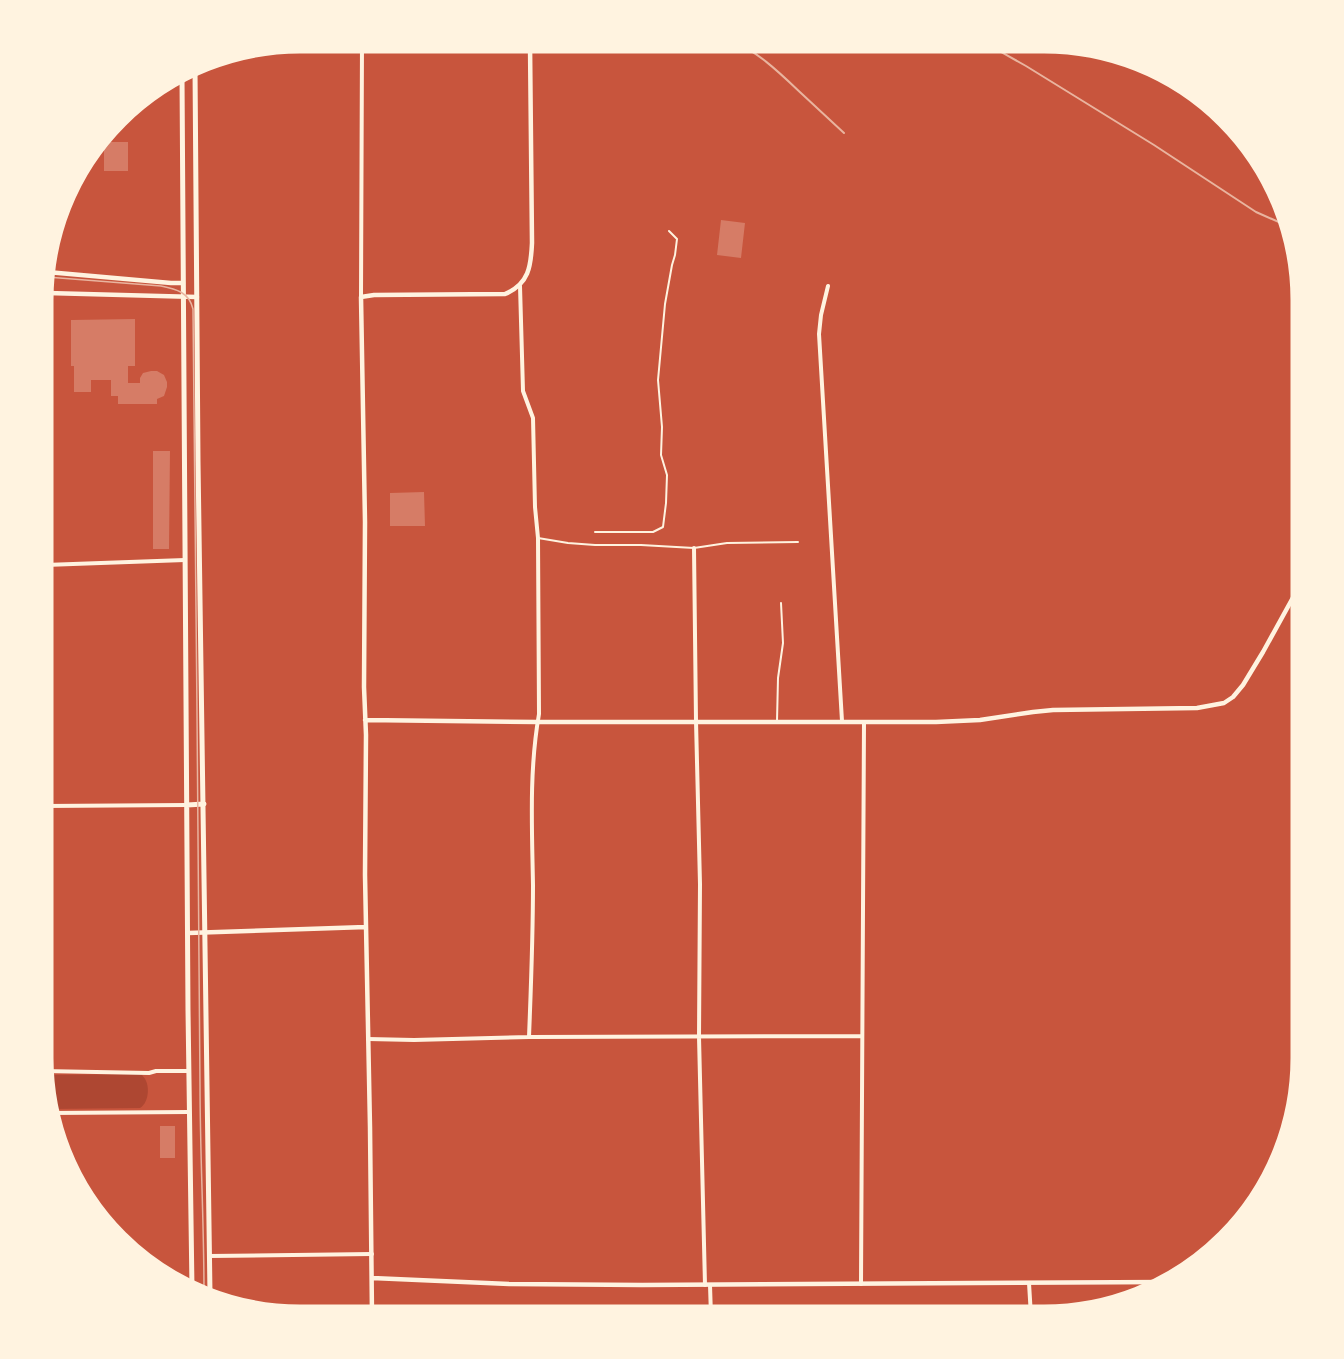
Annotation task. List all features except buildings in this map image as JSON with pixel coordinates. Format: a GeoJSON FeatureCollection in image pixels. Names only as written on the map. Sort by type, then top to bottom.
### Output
{"type":"FeatureCollection","features":[{"type":"Feature","properties":{"kind":"main road"},"geometry":{"type":"LineString","coordinates":[[195,76],[210,1290]]}},
{"type":"Feature","properties":{"kind":"main road"},"geometry":{"type":"LineString","coordinates":[[182,83],[192,1281]]}},
{"type":"Feature","properties":{"kind":"main road"},"geometry":{"type":"LineString","coordinates":[[183,184],[197,184]]}},
{"type":"Feature","properties":{"kind":"main road"},"geometry":{"type":"LineString","coordinates":[[187,805],[204,804]]}},
{"type":"Feature","properties":{"kind":"street"},"geometry":{"type":"LineString","coordinates":[[362,52],[364,687],[372,1306]]}},
{"type":"Feature","properties":{"kind":"street"},"geometry":{"type":"LineString","coordinates":[[529,1037],[533,885],[531,806],[535,733],[539,714],[538,538],[533,418],[523,391],[520,286],[528,271],[531,254],[530,52]]}},
{"type":"Feature","properties":{"kind":"street"},"geometry":{"type":"LineString","coordinates":[[54,272],[183,283]]}},
{"type":"Feature","properties":{"kind":"street"},"geometry":{"type":"LineString","coordinates":[[361,297],[505,294],[520,286]]}},
{"type":"Feature","properties":{"kind":"street"},"geometry":{"type":"LineString","coordinates":[[828,286],[821,315],[820,345],[842,721]]}},
{"type":"Feature","properties":{"kind":"street"},"geometry":{"type":"LineString","coordinates":[[52,293],[197,297]]}},
{"type":"Feature","properties":{"kind":"street"},"geometry":{"type":"LineString","coordinates":[[694,548],[700,884],[699,1037],[710,1306]]}},
{"type":"Feature","properties":{"kind":"street"},"geometry":{"type":"LineString","coordinates":[[52,565],[185,560]]}},
{"type":"Feature","properties":{"kind":"street"},"geometry":{"type":"LineString","coordinates":[[365,720],[936,722],[980,720],[1053,710],[1197,708],[1224,704],[1233,697],[1263,652],[1292,599]]}},
{"type":"Feature","properties":{"kind":"street"},"geometry":{"type":"LineString","coordinates":[[861,1284],[864,722]]}},
{"type":"Feature","properties":{"kind":"street"},"geometry":{"type":"LineString","coordinates":[[52,806],[187,805]]}},
{"type":"Feature","properties":{"kind":"street"},"geometry":{"type":"LineString","coordinates":[[188,933],[366,927]]}},
{"type":"Feature","properties":{"kind":"street"},"geometry":{"type":"LineString","coordinates":[[368,1039],[862,1036]]}},
{"type":"Feature","properties":{"kind":"street"},"geometry":{"type":"LineString","coordinates":[[53,1071],[149,1073],[189,1071]]}},
{"type":"Feature","properties":{"kind":"street"},"geometry":{"type":"LineString","coordinates":[[58,1113],[189,1112]]}},
{"type":"Feature","properties":{"kind":"street"},"geometry":{"type":"LineString","coordinates":[[209,1256],[372,1254]]}},
{"type":"Feature","properties":{"kind":"street"},"geometry":{"type":"LineString","coordinates":[[372,1278],[509,1284],[1151,1282]]}},
{"type":"Feature","properties":{"kind":"street"},"geometry":{"type":"LineString","coordinates":[[1029,1283],[1030,1306]]}},
{"type":"Feature","properties":{"kind":"lane"},"geometry":{"type":"LineString","coordinates":[[595,532],[653,532],[661,529],[663,524],[667,475],[661,454],[662,427],[658,380],[665,304],[675,255],[676,239],[669,231]]}},
{"type":"Feature","properties":{"kind":"lane"},"geometry":{"type":"LineString","coordinates":[[538,538],[595,545],[694,548],[728,543],[798,542]]}},
{"type":"Feature","properties":{"kind":"lane"},"geometry":{"type":"LineString","coordinates":[[777,721],[778,678],[783,643],[781,603]]}},
{"type":"Feature","properties":{"kind":"shaded area"},"geometry":{"type":"Polygon","coordinates":[[[140,1074],[146,1081],[148,1091],[146,1101],[140,1108],[57,1109],[53,1075],[140,1074]]]}},
{"type":"Feature","properties":{"kind":"tram line"},"geometry":{"type":"LineString","coordinates":[[54,278],[167,287],[185,295],[193,309],[200,1111],[204,1287]]}},
{"type":"Feature","properties":{"kind":"railway"},"geometry":{"type":"LineString","coordinates":[[753,52],[844,133]]}},
{"type":"Feature","properties":{"kind":"railway"},"geometry":{"type":"LineString","coordinates":[[1001,52],[1154,145],[1256,212],[1278,222]]}}]}
